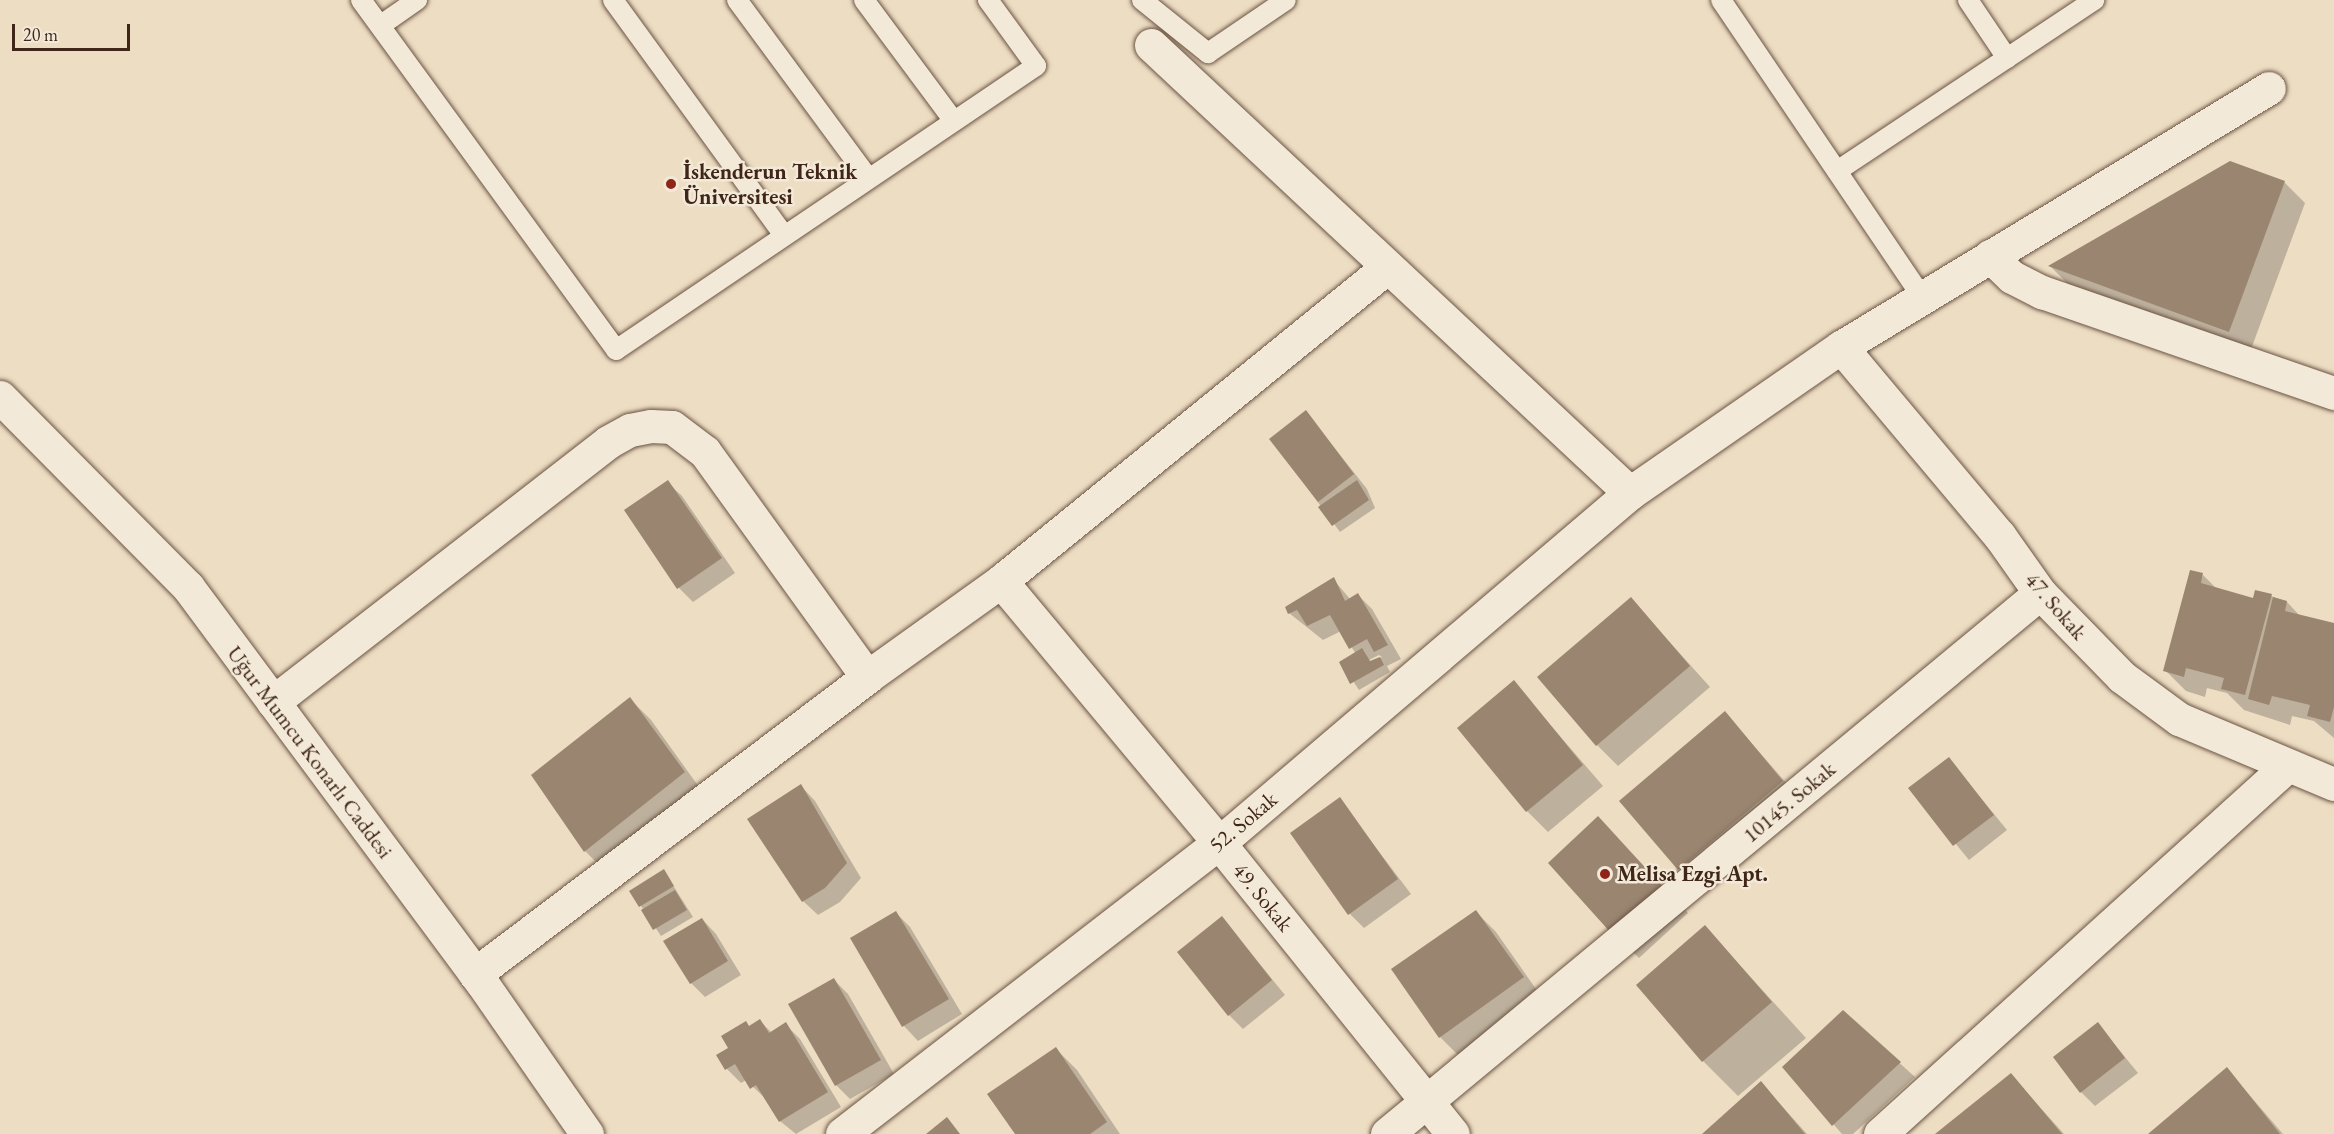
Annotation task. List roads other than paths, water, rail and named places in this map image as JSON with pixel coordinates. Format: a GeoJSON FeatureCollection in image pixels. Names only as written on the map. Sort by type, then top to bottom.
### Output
{"type":"FeatureCollection","features":[{"type":"Feature","properties":{"kind":"street"},"geometry":{"type":"LineString","coordinates":[[1151,45],[1630,493]]}},
{"type":"Feature","properties":{"kind":"street","name":"52. Sokak"},"geometry":{"type":"LineString","coordinates":[[842,1134],[1219,843],[1630,493],[1841,347],[2269,88]]}},
{"type":"Feature","properties":{"kind":"street"},"geometry":{"type":"LineString","coordinates":[[1990,256],[2012,277],[2042,292],[2334,393]]}},
{"type":"Feature","properties":{"kind":"street"},"geometry":{"type":"LineString","coordinates":[[475,974],[867,677],[1001,581],[1388,267]]}},
{"type":"Feature","properties":{"kind":"street","name":"47. Sokak"},"geometry":{"type":"LineString","coordinates":[[1841,347],[1999,535],[2040,593],[2122,677],[2179,719],[2334,784]]}},
{"type":"Feature","properties":{"kind":"street","name":"Uğur Mumcu Konarlı Caddesi"},"geometry":{"type":"LineString","coordinates":[[0,397],[188,587],[475,974],[587,1134]]}},
{"type":"Feature","properties":{"kind":"street"},"geometry":{"type":"LineString","coordinates":[[273,702],[608,442],[630,430],[651,426],[672,427],[705,452],[867,677]]}},
{"type":"Feature","properties":{"kind":"street","name":"49. Sokak"},"geometry":{"type":"LineString","coordinates":[[1001,581],[1219,843],[1453,1134]]}},
{"type":"Feature","properties":{"kind":"street","name":"10145. Sokak"},"geometry":{"type":"LineString","coordinates":[[1387,1134],[2040,593]]}},
{"type":"Feature","properties":{"kind":"street"},"geometry":{"type":"LineString","coordinates":[[1880,1134],[2287,766]]}},
{"type":"Feature","properties":{"kind":"lane"},"geometry":{"type":"LineString","coordinates":[[361,0],[616,350],[1036,66],[988,0]]}},
{"type":"Feature","properties":{"kind":"lane"},"geometry":{"type":"LineString","coordinates":[[381,25],[417,0]]}},
{"type":"Feature","properties":{"kind":"lane"},"geometry":{"type":"LineString","coordinates":[[613,0],[784,235]]}},
{"type":"Feature","properties":{"kind":"lane"},"geometry":{"type":"LineString","coordinates":[[737,0],[868,178]]}},
{"type":"Feature","properties":{"kind":"lane"},"geometry":{"type":"LineString","coordinates":[[864,0],[953,120]]}},
{"type":"Feature","properties":{"kind":"lane"},"geometry":{"type":"LineString","coordinates":[[1142,0],[1208,53],[1272,4]]}},
{"type":"Feature","properties":{"kind":"lane"},"geometry":{"type":"LineString","coordinates":[[1721,0],[1922,297]]}},
{"type":"Feature","properties":{"kind":"lane"},"geometry":{"type":"LineString","coordinates":[[1968,0],[2007,58]]}},
{"type":"Feature","properties":{"kind":"lane"},"geometry":{"type":"LineString","coordinates":[[1837,171],[2094,0]]}},
{"type":"Feature","properties":{"kind":"place","name":"İskenderun Teknik Üniversitesi"},"geometry":{"type":"Point","coordinates":[671,184]}},
{"type":"Feature","properties":{"kind":"place","name":"Melisa Ezgi Apt."},"geometry":{"type":"Point","coordinates":[1605,874]}}]}
